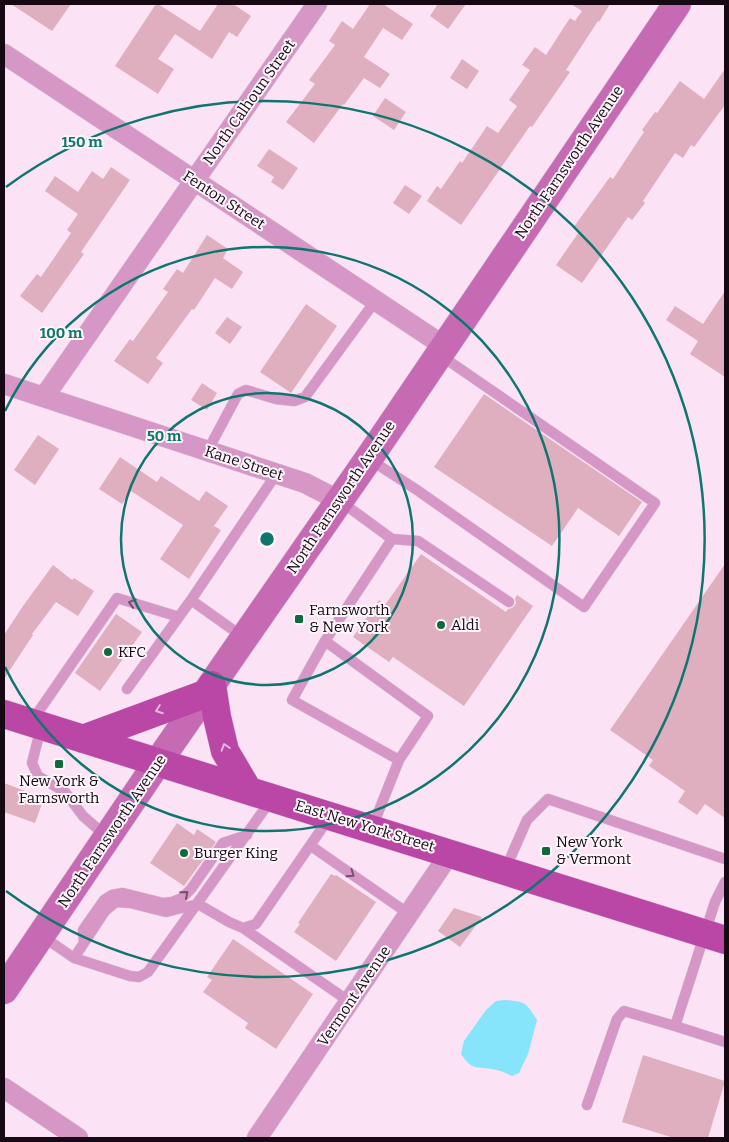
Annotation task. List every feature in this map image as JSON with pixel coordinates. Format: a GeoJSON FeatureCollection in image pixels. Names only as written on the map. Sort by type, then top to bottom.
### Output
{"type":"FeatureCollection","features":[{"type":"Feature","properties":{"kind":"main road","name":"North Farnsworth Avenue"},"geometry":{"type":"LineString","coordinates":[[4,990],[158,762],[340,501],[678,4]]}},
{"type":"Feature","properties":{"kind":"main road"},"geometry":{"type":"LineString","coordinates":[[83,738],[208,689],[225,751],[260,794]]}},
{"type":"Feature","properties":{"kind":"main road","name":"East New York Street"},"geometry":{"type":"LineString","coordinates":[[4,714],[715,937]]}},
{"type":"Feature","properties":{"kind":"street","name":"North Calhoun Street"},"geometry":{"type":"LineString","coordinates":[[44,397],[316,4]]}},
{"type":"Feature","properties":{"kind":"street","name":"Fenton Street"},"geometry":{"type":"LineString","coordinates":[[4,54],[376,300],[442,350]]}},
{"type":"Feature","properties":{"kind":"street","name":"Kane Street"},"geometry":{"type":"LineString","coordinates":[[4,384],[277,473],[305,483],[340,501]]}},
{"type":"Feature","properties":{"kind":"street","name":"Vermont Avenue"},"geometry":{"type":"LineString","coordinates":[[257,1138],[450,853]]}},
{"type":"Feature","properties":{"kind":"street"},"geometry":{"type":"LineString","coordinates":[[4,1088],[78,1138]]}},
{"type":"Feature","properties":{"kind":"lane"},"geometry":{"type":"LineString","coordinates":[[208,450],[238,394],[246,390],[294,401],[305,397],[376,300]]}},
{"type":"Feature","properties":{"kind":"lane"},"geometry":{"type":"LineString","coordinates":[[369,458],[584,607],[655,503],[442,350]]}},
{"type":"Feature","properties":{"kind":"lane"},"geometry":{"type":"LineString","coordinates":[[127,689],[179,617],[277,473]]}},
{"type":"Feature","properties":{"kind":"lane"},"geometry":{"type":"LineString","coordinates":[[340,501],[392,538],[418,541],[509,602]]}},
{"type":"Feature","properties":{"kind":"lane"},"geometry":{"type":"LineString","coordinates":[[392,538],[325,641],[292,700],[399,760]]}},
{"type":"Feature","properties":{"kind":"lane"},"geometry":{"type":"LineString","coordinates":[[107,837],[83,816],[66,792],[38,776],[32,763],[36,724],[116,598],[179,617]]}},
{"type":"Feature","properties":{"kind":"lane"},"geometry":{"type":"LineString","coordinates":[[190,600],[244,638]]}},
{"type":"Feature","properties":{"kind":"lane"},"geometry":{"type":"LineString","coordinates":[[325,641],[428,716],[399,760],[372,829]]}},
{"type":"Feature","properties":{"kind":"lane"},"geometry":{"type":"LineString","coordinates":[[41,935],[74,958],[130,976],[140,977],[148,972],[247,835],[260,794]]}},
{"type":"Feature","properties":{"kind":"lane"},"geometry":{"type":"LineString","coordinates":[[505,871],[527,820],[548,799],[725,859]]}},
{"type":"Feature","properties":{"kind":"lane"},"geometry":{"type":"LineString","coordinates":[[243,928],[256,924],[331,816]]}},
{"type":"Feature","properties":{"kind":"lane"},"geometry":{"type":"LineString","coordinates":[[84,942],[83,930],[104,900],[112,894],[123,893],[163,903],[182,898],[191,889],[223,843],[247,835]]}},
{"type":"Feature","properties":{"kind":"lane"},"geometry":{"type":"LineString","coordinates":[[311,846],[409,914]]}},
{"type":"Feature","properties":{"kind":"lane"},"geometry":{"type":"LineString","coordinates":[[675,1026],[715,937],[715,902],[725,882]]}},
{"type":"Feature","properties":{"kind":"lane"},"geometry":{"type":"LineString","coordinates":[[74,958],[105,911],[116,902],[130,903],[166,912],[198,904],[243,928],[350,1002]]}},
{"type":"Feature","properties":{"kind":"lane"},"geometry":{"type":"LineString","coordinates":[[587,1105],[617,1019],[624,1011],[725,1042]]}},
{"type":"Feature","properties":{"kind":"water"},"geometry":{"type":"Polygon","coordinates":[[[505,1000],[525,1004],[537,1020],[528,1054],[519,1073],[512,1076],[497,1070],[475,1067],[461,1054],[464,1041],[486,1010],[496,1001],[505,1000]]]}},
{"type":"Feature","properties":{"kind":"building"},"geometry":{"type":"Polygon","coordinates":[[[11,4],[71,4],[52,31],[11,4]]]}},
{"type":"Feature","properties":{"kind":"building"},"geometry":{"type":"Polygon","coordinates":[[[156,4],[200,31],[218,4],[233,4],[251,16],[237,37],[229,32],[212,59],[175,34],[158,59],[174,69],[158,94],[115,66],[156,4]]]}},
{"type":"Feature","properties":{"kind":"building"},"geometry":{"type":"Polygon","coordinates":[[[370,4],[383,4],[413,24],[402,40],[383,28],[364,57],[390,74],[380,88],[364,78],[314,143],[286,122],[315,84],[309,80],[335,45],[329,41],[342,21],[353,29],[370,4]]]}},
{"type":"Feature","properties":{"kind":"building"},"geometry":{"type":"Polygon","coordinates":[[[438,4],[466,4],[448,29],[430,16],[438,4]]]}},
{"type":"Feature","properties":{"kind":"building"},"geometry":{"type":"Polygon","coordinates":[[[571,4],[610,4],[566,70],[570,72],[461,225],[427,201],[437,186],[441,189],[460,161],[462,163],[487,126],[498,133],[517,106],[509,100],[530,70],[522,65],[535,47],[546,55],[570,18],[575,21],[582,11],[571,4]]]}},
{"type":"Feature","properties":{"kind":"building"},"geometry":{"type":"Polygon","coordinates":[[[462,59],[479,71],[467,89],[450,78],[462,59]]]}},
{"type":"Feature","properties":{"kind":"building"},"geometry":{"type":"Polygon","coordinates":[[[725,69],[725,105],[694,147],[691,145],[683,158],[675,153],[643,201],[645,203],[632,220],[628,217],[582,283],[556,265],[579,232],[573,228],[610,177],[613,179],[644,132],[642,130],[680,81],[704,99],[725,69]]]}},
{"type":"Feature","properties":{"kind":"building"},"geometry":{"type":"Polygon","coordinates":[[[385,98],[406,112],[394,130],[373,116],[385,98]]]}},
{"type":"Feature","properties":{"kind":"building"},"geometry":{"type":"Polygon","coordinates":[[[269,149],[298,168],[283,190],[271,182],[274,177],[257,166],[269,149]]]}},
{"type":"Feature","properties":{"kind":"building"},"geometry":{"type":"Polygon","coordinates":[[[111,167],[130,180],[81,252],[84,254],[42,313],[20,296],[37,274],[41,277],[71,233],[67,230],[78,214],[45,191],[55,176],[78,192],[92,171],[103,179],[111,167]]]}},
{"type":"Feature","properties":{"kind":"building"},"geometry":{"type":"Polygon","coordinates":[[[405,185],[422,196],[409,214],[393,203],[405,185]]]}},
{"type":"Feature","properties":{"kind":"building"},"geometry":{"type":"Polygon","coordinates":[[[207,235],[228,249],[223,258],[243,272],[232,289],[215,278],[194,310],[192,309],[156,358],[163,363],[148,384],[114,361],[130,339],[133,341],[168,292],[163,289],[177,269],[183,273],[207,235]]]}},
{"type":"Feature","properties":{"kind":"building"},"geometry":{"type":"Polygon","coordinates":[[[725,291],[725,377],[690,354],[698,341],[666,320],[675,306],[703,324],[725,291]]]}},
{"type":"Feature","properties":{"kind":"building"},"geometry":{"type":"Polygon","coordinates":[[[306,304],[337,326],[291,393],[260,372],[306,304]]]}},
{"type":"Feature","properties":{"kind":"building"},"geometry":{"type":"Polygon","coordinates":[[[227,317],[242,327],[230,344],[215,333],[227,317]]]}},
{"type":"Feature","properties":{"kind":"building"},"geometry":{"type":"Polygon","coordinates":[[[202,383],[217,393],[207,410],[191,400],[202,383]]]}},
{"type":"Feature","properties":{"kind":"building"},"geometry":{"type":"Polygon","coordinates":[[[484,394],[642,502],[619,536],[578,508],[552,546],[434,467],[484,394]]]}},
{"type":"Feature","properties":{"kind":"building"},"geometry":{"type":"Polygon","coordinates":[[[38,435],[59,449],[35,485],[14,470],[38,435]]]}},
{"type":"Feature","properties":{"kind":"building"},"geometry":{"type":"Polygon","coordinates":[[[120,457],[157,482],[161,476],[199,501],[206,491],[228,506],[214,526],[221,530],[189,579],[160,559],[183,525],[131,491],[122,504],[99,489],[120,457]]]}},
{"type":"Feature","properties":{"kind":"building","name":"Aldi"},"geometry":{"type":"Polygon","coordinates":[[[421,554],[506,612],[516,603],[517,595],[533,606],[464,706],[393,657],[389,662],[353,637],[379,600],[385,605],[421,554]]]}},
{"type":"Feature","properties":{"kind":"building"},"geometry":{"type":"Polygon","coordinates":[[[725,564],[725,818],[705,804],[697,815],[678,802],[685,791],[649,766],[653,760],[610,730],[725,564]]]}},
{"type":"Feature","properties":{"kind":"building"},"geometry":{"type":"Polygon","coordinates":[[[53,565],[72,580],[74,578],[94,591],[78,616],[56,602],[32,634],[4,679],[4,635],[53,565]]]}},
{"type":"Feature","properties":{"kind":"building","name":"KFC"},"geometry":{"type":"Polygon","coordinates":[[[116,614],[142,632],[100,691],[75,673],[116,614]]]}},
{"type":"Feature","properties":{"kind":"building"},"geometry":{"type":"Polygon","coordinates":[[[4,783],[44,798],[35,823],[4,812],[4,783]]]}},
{"type":"Feature","properties":{"kind":"building","name":"Burger King"},"geometry":{"type":"Polygon","coordinates":[[[177,823],[194,835],[197,829],[216,842],[184,886],[150,863],[177,823]]]}},
{"type":"Feature","properties":{"kind":"building"},"geometry":{"type":"Polygon","coordinates":[[[331,874],[336,875],[376,902],[336,961],[294,932],[331,874]]]}},
{"type":"Feature","properties":{"kind":"building"},"geometry":{"type":"Polygon","coordinates":[[[454,908],[482,917],[460,947],[438,931],[454,908]]]}},
{"type":"Feature","properties":{"kind":"building"},"geometry":{"type":"Polygon","coordinates":[[[233,939],[313,994],[276,1049],[245,1028],[248,1023],[203,992],[212,980],[207,977],[233,939]]]}},
{"type":"Feature","properties":{"kind":"building"},"geometry":{"type":"Polygon","coordinates":[[[643,1055],[725,1081],[708,1138],[674,1138],[622,1122],[643,1055]]]}},
{"type":"Feature","properties":{"kind":"place","name":"Farnsworth & New York"},"geometry":{"type":"Point","coordinates":[299,619]}},
{"type":"Feature","properties":{"kind":"place","name":"Aldi"},"geometry":{"type":"Point","coordinates":[441,625]}},
{"type":"Feature","properties":{"kind":"place","name":"KFC"},"geometry":{"type":"Point","coordinates":[108,652]}},
{"type":"Feature","properties":{"kind":"place","name":"New York & Farnsworth"},"geometry":{"type":"Point","coordinates":[59,764]}},
{"type":"Feature","properties":{"kind":"place","name":"New York & Vermont"},"geometry":{"type":"Point","coordinates":[546,851]}},
{"type":"Feature","properties":{"kind":"place","name":"Burger King"},"geometry":{"type":"Point","coordinates":[184,853]}}]}
